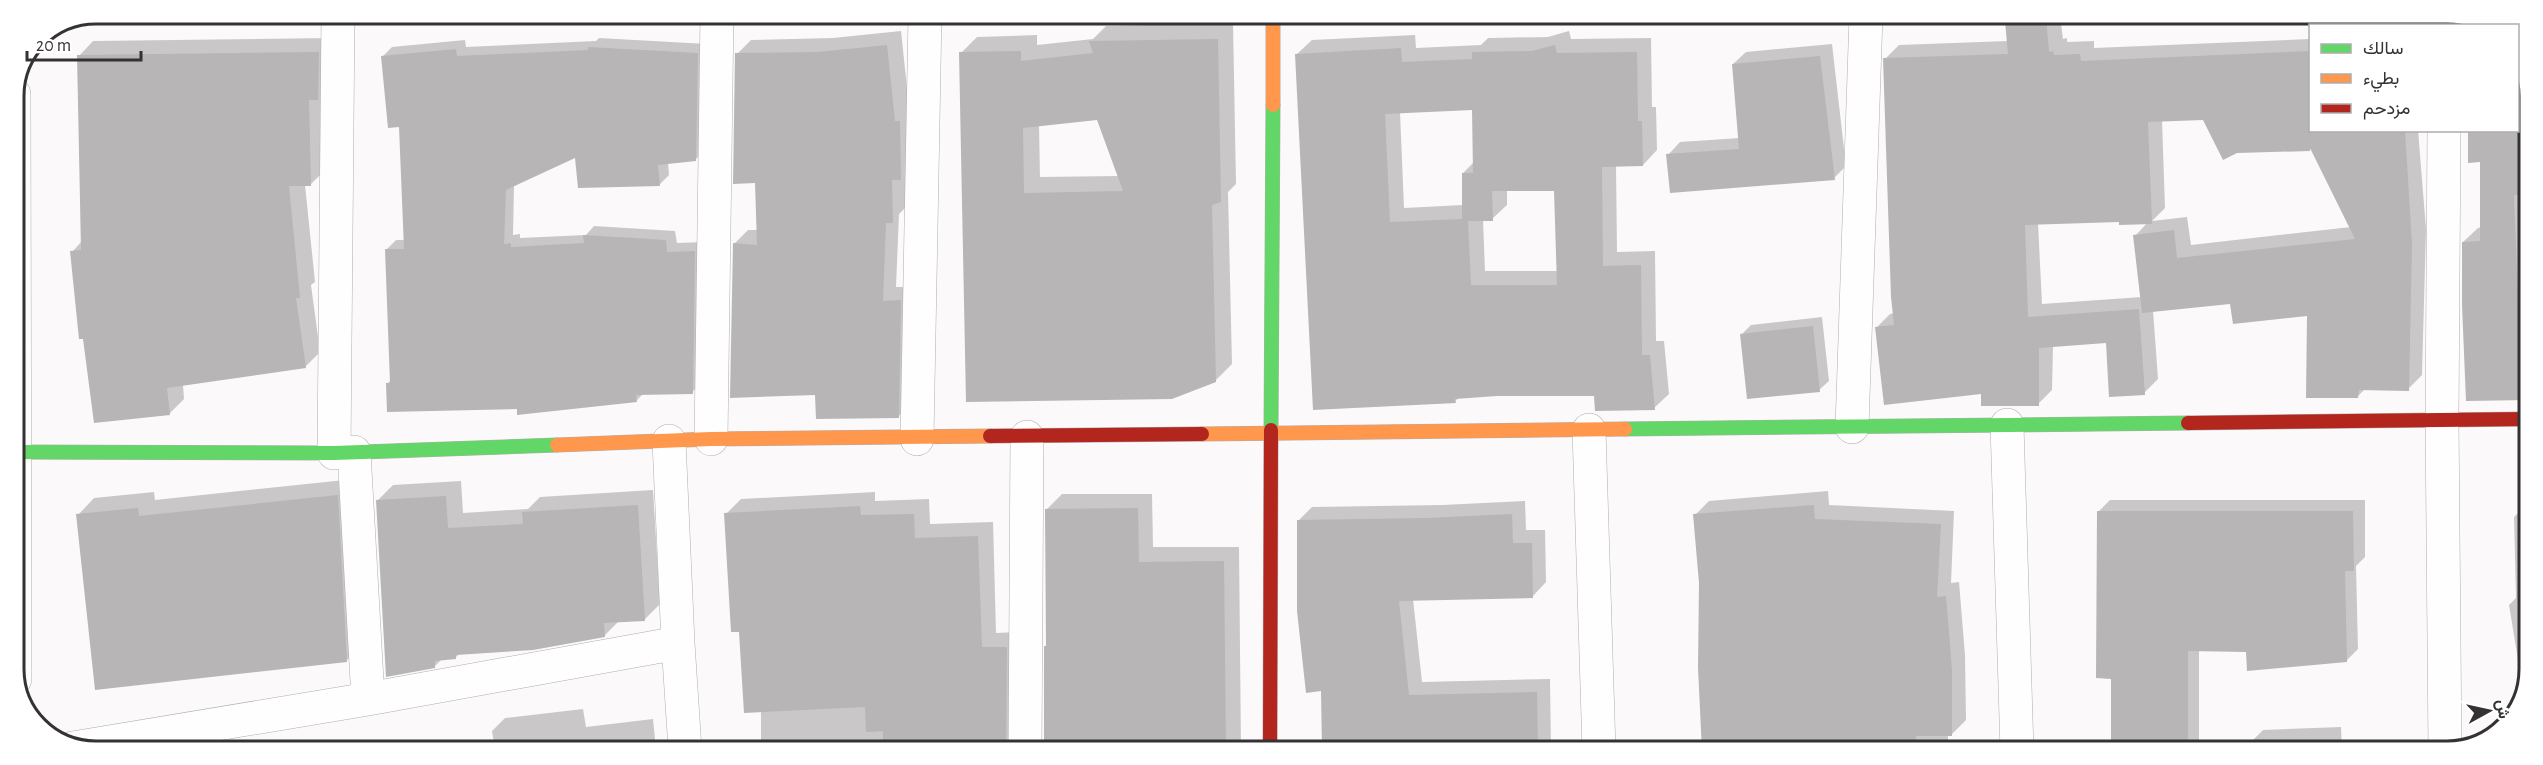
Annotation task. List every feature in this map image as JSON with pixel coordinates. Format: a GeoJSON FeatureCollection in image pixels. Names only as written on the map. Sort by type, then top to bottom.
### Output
{"type":"FeatureCollection","features":[{"type":"Feature","properties":{"kind":"street"},"geometry":{"type":"LineString","coordinates":[[338,24],[344,453],[368,699]]}},
{"type":"Feature","properties":{"kind":"street"},"geometry":{"type":"LineString","coordinates":[[711,439],[717,24]]}},
{"type":"Feature","properties":{"kind":"street"},"geometry":{"type":"LineString","coordinates":[[917,439],[925,24]]}},
{"type":"Feature","properties":{"kind":"street"},"geometry":{"type":"LineString","coordinates":[[1270,741],[1273,24]]}},
{"type":"Feature","properties":{"kind":"street"},"geometry":{"type":"LineString","coordinates":[[1852,427],[1866,24]]}},
{"type":"Feature","properties":{"kind":"street"},"geometry":{"type":"LineString","coordinates":[[2444,132],[2442,420],[2445,741]]}},
{"type":"Feature","properties":{"kind":"street"},"geometry":{"type":"LineString","coordinates":[[24,452],[344,453],[711,439],[917,439],[2519,419]]}},
{"type":"Feature","properties":{"kind":"street"},"geometry":{"type":"LineString","coordinates":[[2007,425],[2016,741]]}},
{"type":"Feature","properties":{"kind":"street"},"geometry":{"type":"LineString","coordinates":[[1589,430],[1599,741]]}},
{"type":"Feature","properties":{"kind":"street"},"geometry":{"type":"LineString","coordinates":[[1025,741],[1027,437]]}},
{"type":"Feature","properties":{"kind":"street"},"geometry":{"type":"LineString","coordinates":[[669,441],[684,741]]}},
{"type":"Feature","properties":{"kind":"street"},"geometry":{"type":"LineString","coordinates":[[115,741],[368,699],[678,643]]}},
{"type":"Feature","properties":{"kind":"building"},"geometry":{"type":"Polygon","coordinates":[[[2005,24],[2047,24],[2049,52],[2053,51],[2054,55],[2080,54],[2081,61],[2309,51],[2309,132],[2405,132],[2412,244],[2409,391],[2359,390],[2358,398],[2306,398],[2307,316],[2233,324],[2230,304],[2142,313],[2133,235],[2174,230],[2177,258],[2355,239],[2310,148],[2310,151],[2237,153],[2223,160],[2203,120],[2148,122],[2152,224],[2119,225],[2119,222],[2025,225],[2028,317],[2139,309],[2145,395],[2109,397],[2106,343],[2039,348],[2039,406],[1981,406],[1981,394],[1884,405],[1875,327],[1894,325],[1891,297],[1883,58],[2008,54],[2005,24]]]}},
{"type":"Feature","properties":{"kind":"building"},"geometry":{"type":"Polygon","coordinates":[[[1218,39],[1221,202],[1212,205],[1216,382],[1172,399],[966,402],[959,52],[1021,51],[1021,61],[1093,53],[1089,41],[1218,39]],[[1097,120],[1023,128],[1024,193],[1123,191],[1097,120]]]}},
{"type":"Feature","properties":{"kind":"building"},"geometry":{"type":"Polygon","coordinates":[[[887,45],[895,121],[900,121],[901,180],[892,180],[893,223],[886,223],[883,301],[901,300],[899,418],[816,419],[815,395],[730,398],[733,243],[757,245],[755,183],[733,184],[735,53],[818,52],[887,45]]]}},
{"type":"Feature","properties":{"kind":"building"},"geometry":{"type":"Polygon","coordinates":[[[1555,45],[1557,53],[1637,52],[1638,121],[1642,121],[1643,166],[1602,167],[1603,266],[1641,265],[1642,355],[1650,355],[1655,410],[1595,411],[1594,396],[1497,396],[1455,399],[1456,403],[1313,410],[1295,54],[1401,48],[1402,62],[1472,59],[1472,52],[1532,51],[1555,45]],[[1472,110],[1385,114],[1390,222],[1462,219],[1462,173],[1473,173],[1472,110]],[[1492,191],[1493,221],[1468,221],[1471,285],[1557,285],[1554,191],[1492,191]]]}},
{"type":"Feature","properties":{"kind":"building"},"geometry":{"type":"Polygon","coordinates":[[[588,47],[698,53],[696,161],[658,165],[660,186],[578,188],[575,158],[506,190],[504,244],[511,243],[511,247],[584,243],[583,235],[666,240],[667,252],[695,251],[693,394],[636,395],[637,402],[517,415],[517,409],[387,412],[386,383],[390,383],[385,249],[404,249],[399,127],[388,128],[381,56],[456,49],[457,56],[588,50],[588,47]]]}},
{"type":"Feature","properties":{"kind":"building"},"geometry":{"type":"Polygon","coordinates":[[[319,52],[318,100],[309,100],[311,186],[289,186],[300,298],[296,298],[306,368],[167,388],[170,415],[94,423],[83,339],[79,339],[70,251],[81,250],[77,55],[319,52]]]}},
{"type":"Feature","properties":{"kind":"building"},"geometry":{"type":"Polygon","coordinates":[[[1820,56],[1835,180],[1670,193],[1666,154],[1739,149],[1732,64],[1820,56]]]}},
{"type":"Feature","properties":{"kind":"building"},"geometry":{"type":"Polygon","coordinates":[[[2468,132],[2519,132],[2519,195],[2514,195],[2519,324],[2519,400],[2466,401],[2462,242],[2480,241],[2480,162],[2468,163],[2468,132]]]}},
{"type":"Feature","properties":{"kind":"building"},"geometry":{"type":"Polygon","coordinates":[[[1813,326],[1820,392],[1747,399],[1740,334],[1813,326]]]}},
{"type":"Feature","properties":{"kind":"building"},"geometry":{"type":"Polygon","coordinates":[[[338,495],[347,662],[95,690],[76,514],[138,508],[139,516],[338,495]]]}},
{"type":"Feature","properties":{"kind":"building"},"geometry":{"type":"Polygon","coordinates":[[[446,496],[448,528],[523,524],[522,512],[638,505],[645,621],[604,623],[605,637],[533,650],[456,655],[456,659],[435,661],[435,668],[386,677],[376,500],[446,496]]]}},
{"type":"Feature","properties":{"kind":"building"},"geometry":{"type":"Polygon","coordinates":[[[1814,505],[1815,519],[1941,524],[1937,597],[1946,596],[1952,670],[1952,736],[1916,736],[1916,741],[1702,741],[1698,668],[1699,583],[1693,514],[1814,505]]]}},
{"type":"Feature","properties":{"kind":"building"},"geometry":{"type":"Polygon","coordinates":[[[860,506],[861,515],[914,514],[915,538],[978,536],[982,647],[1007,647],[1006,741],[883,741],[883,731],[866,732],[865,707],[744,713],[739,632],[731,632],[724,513],[860,506]]]}},
{"type":"Feature","properties":{"kind":"building"},"geometry":{"type":"Polygon","coordinates":[[[1138,508],[1139,562],[1224,561],[1226,741],[1044,741],[1045,509],[1138,508]]]}},
{"type":"Feature","properties":{"kind":"building"},"geometry":{"type":"Polygon","coordinates":[[[2097,511],[2353,511],[2354,571],[2345,571],[2347,662],[2247,671],[2246,652],[2188,651],[2188,741],[2111,741],[2111,679],[2096,678],[2097,511]]]}},
{"type":"Feature","properties":{"kind":"building"},"geometry":{"type":"Polygon","coordinates":[[[1512,514],[1513,543],[1532,543],[1533,598],[1399,601],[1409,695],[1537,692],[1538,741],[1322,741],[1321,691],[1306,693],[1297,611],[1297,520],[1512,514]]]}},
{"type":"Feature","properties":{"kind":"traffic: fast"},"geometry":{"type":"LineString","coordinates":[[1271,430],[1273,105]]}},
{"type":"Feature","properties":{"kind":"traffic: fast"},"geometry":{"type":"LineString","coordinates":[[1625,429],[2188,423]]}},
{"type":"Feature","properties":{"kind":"traffic: fast"},"geometry":{"type":"LineString","coordinates":[[24,452],[334,453],[557,445]]}},
{"type":"Feature","properties":{"kind":"traffic: slow"},"geometry":{"type":"LineString","coordinates":[[1273,24],[1273,105]]}},
{"type":"Feature","properties":{"kind":"traffic: slow"},"geometry":{"type":"LineString","coordinates":[[1202,434],[1625,429]]}},
{"type":"Feature","properties":{"kind":"traffic: slow"},"geometry":{"type":"LineString","coordinates":[[557,445],[711,439],[990,436]]}},
{"type":"Feature","properties":{"kind":"traffic: jam"},"geometry":{"type":"LineString","coordinates":[[2188,423],[2519,419]]}},
{"type":"Feature","properties":{"kind":"traffic: jam"},"geometry":{"type":"LineString","coordinates":[[1270,741],[1271,430]]}},
{"type":"Feature","properties":{"kind":"traffic: jam"},"geometry":{"type":"LineString","coordinates":[[990,436],[1202,434]]}}]}
